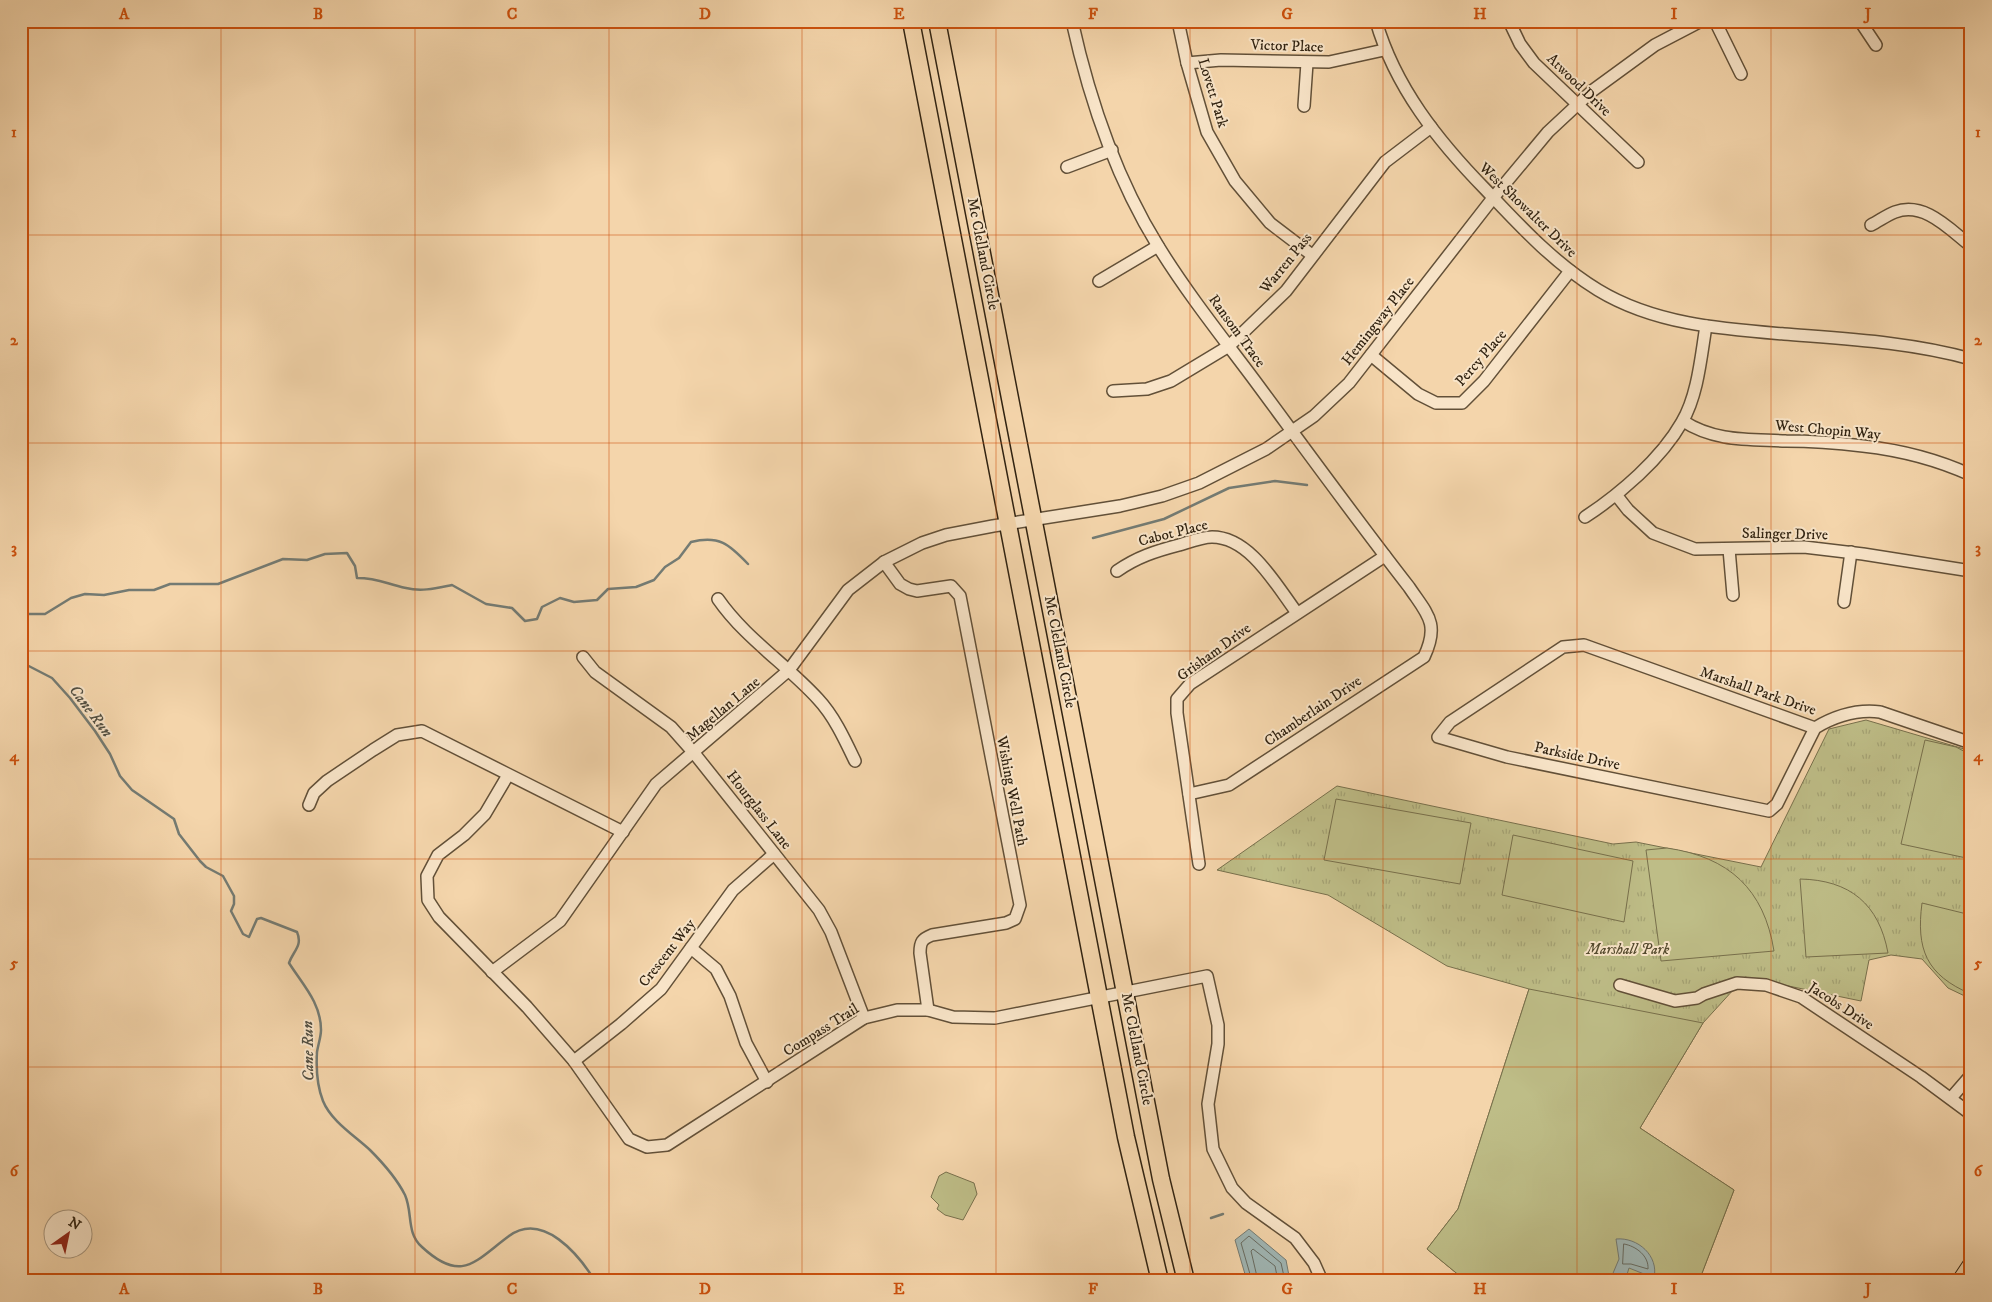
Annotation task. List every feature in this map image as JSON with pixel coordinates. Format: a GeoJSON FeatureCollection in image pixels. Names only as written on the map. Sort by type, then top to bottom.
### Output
{"type":"FeatureCollection","features":[{"type":"Feature","properties":{"kind":"highway","name":"Mc Clelland Circle"},"geometry":{"type":"LineString","coordinates":[[911,21],[1134,1174],[1160,1281]]}},
{"type":"Feature","properties":{"kind":"highway","name":"Mc Clelland Circle"},"geometry":{"type":"LineString","coordinates":[[938,21],[1168,1215],[1186,1281]]}},
{"type":"Feature","properties":{"kind":"main road"},"geometry":{"type":"LineString","coordinates":[[1959,1281],[1971,1263]]}},
{"type":"Feature","properties":{"kind":"street","name":"Ransom Trace"},"geometry":{"type":"LineString","coordinates":[[1072,21],[1083,72],[1112,150],[1127,187],[1158,246],[1229,346],[1429,617],[1432,630]]}},
{"type":"Feature","properties":{"kind":"street","name":"Lovett Park"},"geometry":{"type":"LineString","coordinates":[[1178,21],[1187,63],[1207,132],[1234,182],[1270,223],[1312,255]]}},
{"type":"Feature","properties":{"kind":"street","name":"West Showalter Drive"},"geometry":{"type":"LineString","coordinates":[[1376,21],[1384,50],[1400,80],[1431,127],[1460,163],[1534,241],[1570,271],[1600,291],[1639,309],[1706,326],[1862,340],[1939,350],[1971,360]]}},
{"type":"Feature","properties":{"kind":"street","name":"Atwood Drive"},"geometry":{"type":"LineString","coordinates":[[1509,21],[1520,44],[1534,63],[1638,162]]}},
{"type":"Feature","properties":{"kind":"street","name":"Hemingway Place"},"geometry":{"type":"LineString","coordinates":[[1008,523],[1120,506],[1162,496],[1200,483],[1266,449],[1314,416],[1349,383],[1493,198],[1548,132],[1579,104],[1655,45],[1701,21]]}},
{"type":"Feature","properties":{"kind":"street"},"geometry":{"type":"LineString","coordinates":[[1714,21],[1741,74]]}},
{"type":"Feature","properties":{"kind":"street"},"geometry":{"type":"LineString","coordinates":[[1860,21],[1876,45]]}},
{"type":"Feature","properties":{"kind":"street","name":"Victor Place"},"geometry":{"type":"LineString","coordinates":[[1187,63],[1221,60],[1329,62],[1384,50]]}},
{"type":"Feature","properties":{"kind":"street"},"geometry":{"type":"LineString","coordinates":[[1304,106],[1307,63]]}},
{"type":"Feature","properties":{"kind":"street","name":"Warren Pass"},"geometry":{"type":"LineString","coordinates":[[1113,390],[1147,389],[1171,382],[1229,346],[1286,291],[1385,162],[1431,127]]}},
{"type":"Feature","properties":{"kind":"street"},"geometry":{"type":"LineString","coordinates":[[1067,167],[1112,150]]}},
{"type":"Feature","properties":{"kind":"street"},"geometry":{"type":"LineString","coordinates":[[1871,225],[1896,212],[1920,212],[1938,219],[1971,246]]}},
{"type":"Feature","properties":{"kind":"street"},"geometry":{"type":"LineString","coordinates":[[1099,281],[1158,246]]}},
{"type":"Feature","properties":{"kind":"street","name":"Percy Place"},"geometry":{"type":"LineString","coordinates":[[1370,355],[1418,394],[1436,403],[1462,403],[1484,381],[1570,271]]}},
{"type":"Feature","properties":{"kind":"street"},"geometry":{"type":"LineString","coordinates":[[1584,517],[1617,496],[1653,459],[1682,422],[1698,377],[1706,326]]}},
{"type":"Feature","properties":{"kind":"street","name":"West Chopin Way"},"geometry":{"type":"LineString","coordinates":[[1682,422],[1696,430],[1723,437],[1865,446],[1917,457],[1971,474]]}},
{"type":"Feature","properties":{"kind":"street","name":"Salinger Drive"},"geometry":{"type":"LineString","coordinates":[[1617,496],[1628,510],[1652,533],[1695,550],[1804,547],[1971,570]]}},
{"type":"Feature","properties":{"kind":"street","name":"Magellan Lane"},"geometry":{"type":"LineString","coordinates":[[492,972],[560,921],[656,784],[789,670],[848,590],[884,562],[922,543],[946,535],[1008,523]]}},
{"type":"Feature","properties":{"kind":"street","name":"Cabot Place"},"geometry":{"type":"LineString","coordinates":[[1117,572],[1132,560],[1151,552],[1211,536],[1231,539],[1250,552],[1297,613]]}},
{"type":"Feature","properties":{"kind":"street"},"geometry":{"type":"LineString","coordinates":[[1729,548],[1733,596]]}},
{"type":"Feature","properties":{"kind":"street"},"geometry":{"type":"LineString","coordinates":[[1844,602],[1851,552]]}},
{"type":"Feature","properties":{"kind":"street","name":"Grisham Drive"},"geometry":{"type":"LineString","coordinates":[[1199,864],[1177,713],[1177,699],[1190,684],[1385,556]]}},
{"type":"Feature","properties":{"kind":"street","name":"Wishing Well Path"},"geometry":{"type":"LineString","coordinates":[[884,562],[904,588],[917,591],[951,586],[960,596],[1020,905],[1014,919],[1006,923],[932,934],[924,938],[920,944],[920,953],[928,1010]]}},
{"type":"Feature","properties":{"kind":"street"},"geometry":{"type":"LineString","coordinates":[[718,599],[731,618],[819,700],[842,734],[855,761]]}},
{"type":"Feature","properties":{"kind":"street","name":"Chamberlain Drive"},"geometry":{"type":"LineString","coordinates":[[1189,794],[1229,785],[1424,656],[1432,640],[1432,630]]}},
{"type":"Feature","properties":{"kind":"street","name":"Marshall Park Drive"},"geometry":{"type":"LineString","coordinates":[[1563,647],[1584,645],[1815,728],[1852,712],[1868,710],[1880,712],[1971,743]]}},
{"type":"Feature","properties":{"kind":"street","name":"Parkside Drive"},"geometry":{"type":"LineString","coordinates":[[1563,647],[1450,722],[1438,736],[1507,757],[1769,811],[1777,804],[1815,728]]}},
{"type":"Feature","properties":{"kind":"street","name":"Hourglass Lane"},"geometry":{"type":"LineString","coordinates":[[582,657],[595,672],[671,727],[694,753],[819,910],[831,932],[864,1018]]}},
{"type":"Feature","properties":{"kind":"street"},"geometry":{"type":"LineString","coordinates":[[310,805],[314,793],[327,781],[397,735],[422,731],[623,832]]}},
{"type":"Feature","properties":{"kind":"street"},"geometry":{"type":"LineString","coordinates":[[508,775],[485,814],[464,835],[438,855],[428,876],[428,900],[439,917],[527,1007],[574,1060]]}},
{"type":"Feature","properties":{"kind":"street","name":"Crescent Way"},"geometry":{"type":"LineString","coordinates":[[574,1060],[621,1024],[661,989],[734,890],[774,854]]}},
{"type":"Feature","properties":{"kind":"street"},"geometry":{"type":"LineString","coordinates":[[691,948],[716,969],[730,996],[746,1043],[767,1082]]}},
{"type":"Feature","properties":{"kind":"street","name":"Compass Trail"},"geometry":{"type":"LineString","coordinates":[[574,1060],[630,1139],[647,1147],[667,1145],[864,1018],[897,1010],[928,1010],[972,1019],[995,1018],[1207,976],[1218,1025],[1218,1044],[1208,1104],[1213,1149],[1232,1188],[1246,1203],[1295,1238],[1314,1263],[1322,1281]]}},
{"type":"Feature","properties":{"kind":"street","name":"Jacobs Drive"},"geometry":{"type":"LineString","coordinates":[[1620,985],[1675,1001],[1697,998],[1737,982],[1789,991],[1801,997],[1951,1098],[1971,1114]]}},
{"type":"Feature","properties":{"kind":"street"},"geometry":{"type":"LineString","coordinates":[[1951,1098],[1971,1074]]}},
{"type":"Feature","properties":{"kind":"green space","name":"Marshall Park"},"geometry":{"type":"Polygon","coordinates":[[[1866,720],[1971,751],[1971,999],[1948,988],[1922,959],[1891,955],[1869,960],[1861,1001],[1745,977],[1703,1023],[1640,1128],[1734,1190],[1699,1281],[1466,1281],[1427,1249],[1458,1209],[1529,989],[1447,966],[1328,895],[1217,870],[1337,786],[1613,844],[1636,842],[1761,867],[1829,729],[1866,720]]]}},
{"type":"Feature","properties":{"kind":"green space"},"geometry":{"type":"Polygon","coordinates":[[[1925,740],[1956,747],[1971,755],[1971,859],[1901,844],[1925,740]]]}},
{"type":"Feature","properties":{"kind":"green space"},"geometry":{"type":"Polygon","coordinates":[[[1336,799],[1471,823],[1460,884],[1324,860],[1336,799]]]}},
{"type":"Feature","properties":{"kind":"green space"},"geometry":{"type":"Polygon","coordinates":[[[1513,835],[1633,861],[1624,922],[1502,895],[1513,835]]]}},
{"type":"Feature","properties":{"kind":"green space"},"geometry":{"type":"Polygon","coordinates":[[[1667,848],[1689,852],[1708,859],[1725,868],[1740,880],[1762,910],[1774,951],[1661,961],[1646,850],[1667,848]]]}},
{"type":"Feature","properties":{"kind":"green space"},"geometry":{"type":"Polygon","coordinates":[[[1800,879],[1818,880],[1834,884],[1859,898],[1869,908],[1877,921],[1884,936],[1888,953],[1806,957],[1800,879]]]}},
{"type":"Feature","properties":{"kind":"green space"},"geometry":{"type":"Polygon","coordinates":[[[1922,903],[1971,915],[1971,994],[1956,987],[1944,978],[1927,959],[1921,934],[1922,903]]]}},
{"type":"Feature","properties":{"kind":"green space"},"geometry":{"type":"Polygon","coordinates":[[[1529,989],[1703,1023],[1640,1128],[1734,1190],[1699,1281],[1466,1281],[1427,1249],[1458,1209],[1529,989]]]}},
{"type":"Feature","properties":{"kind":"green space"},"geometry":{"type":"Polygon","coordinates":[[[946,1172],[974,1183],[977,1194],[963,1220],[945,1215],[937,1209],[939,1205],[931,1197],[939,1176],[946,1172]]]}},
{"type":"Feature","properties":{"kind":"water"},"geometry":{"type":"Polygon","coordinates":[[[1249,1229],[1286,1260],[1290,1281],[1247,1281],[1235,1240],[1249,1229]]]}},
{"type":"Feature","properties":{"kind":"water"},"geometry":{"type":"Polygon","coordinates":[[[1616,1239],[1632,1241],[1650,1255],[1655,1270],[1654,1278],[1629,1268],[1625,1281],[1611,1278],[1619,1259],[1616,1239]]]}},
{"type":"Feature","properties":{"kind":"waterway"},"geometry":{"type":"LineString","coordinates":[[1093,538],[1164,519],[1229,488],[1275,481],[1307,485]]}},
{"type":"Feature","properties":{"kind":"waterway"},"geometry":{"type":"LineString","coordinates":[[21,614],[45,614],[71,598],[85,594],[104,595],[129,590],[154,590],[170,584],[218,584],[283,559],[307,560],[325,554],[347,553],[355,566],[357,578],[371,579],[418,590],[452,585],[486,604],[512,608],[525,621],[537,619],[542,607],[560,598],[574,602],[597,600],[608,589],[636,587],[654,580],[665,567],[679,558],[691,542],[709,540],[723,543],[735,551],[748,564]]}},
{"type":"Feature","properties":{"kind":"waterway","name":"Cane Run"},"geometry":{"type":"LineString","coordinates":[[21,662],[52,678],[95,731],[110,754],[120,776],[132,790],[174,819],[179,834],[200,861],[206,867],[223,876],[234,896],[234,904],[231,911],[243,934],[249,937],[257,919],[261,918],[297,932],[299,937],[298,945],[289,963],[315,1003],[318,1011],[321,1033],[317,1052],[317,1071],[319,1089],[323,1101],[337,1122],[370,1150],[398,1183],[405,1195],[414,1236],[422,1247],[436,1258],[448,1264],[468,1265],[509,1236],[522,1230],[535,1229],[547,1232],[559,1239],[580,1259],[595,1281]]}},
{"type":"Feature","properties":{"kind":"waterway"},"geometry":{"type":"LineString","coordinates":[[1211,1218],[1223,1214]]}}]}
